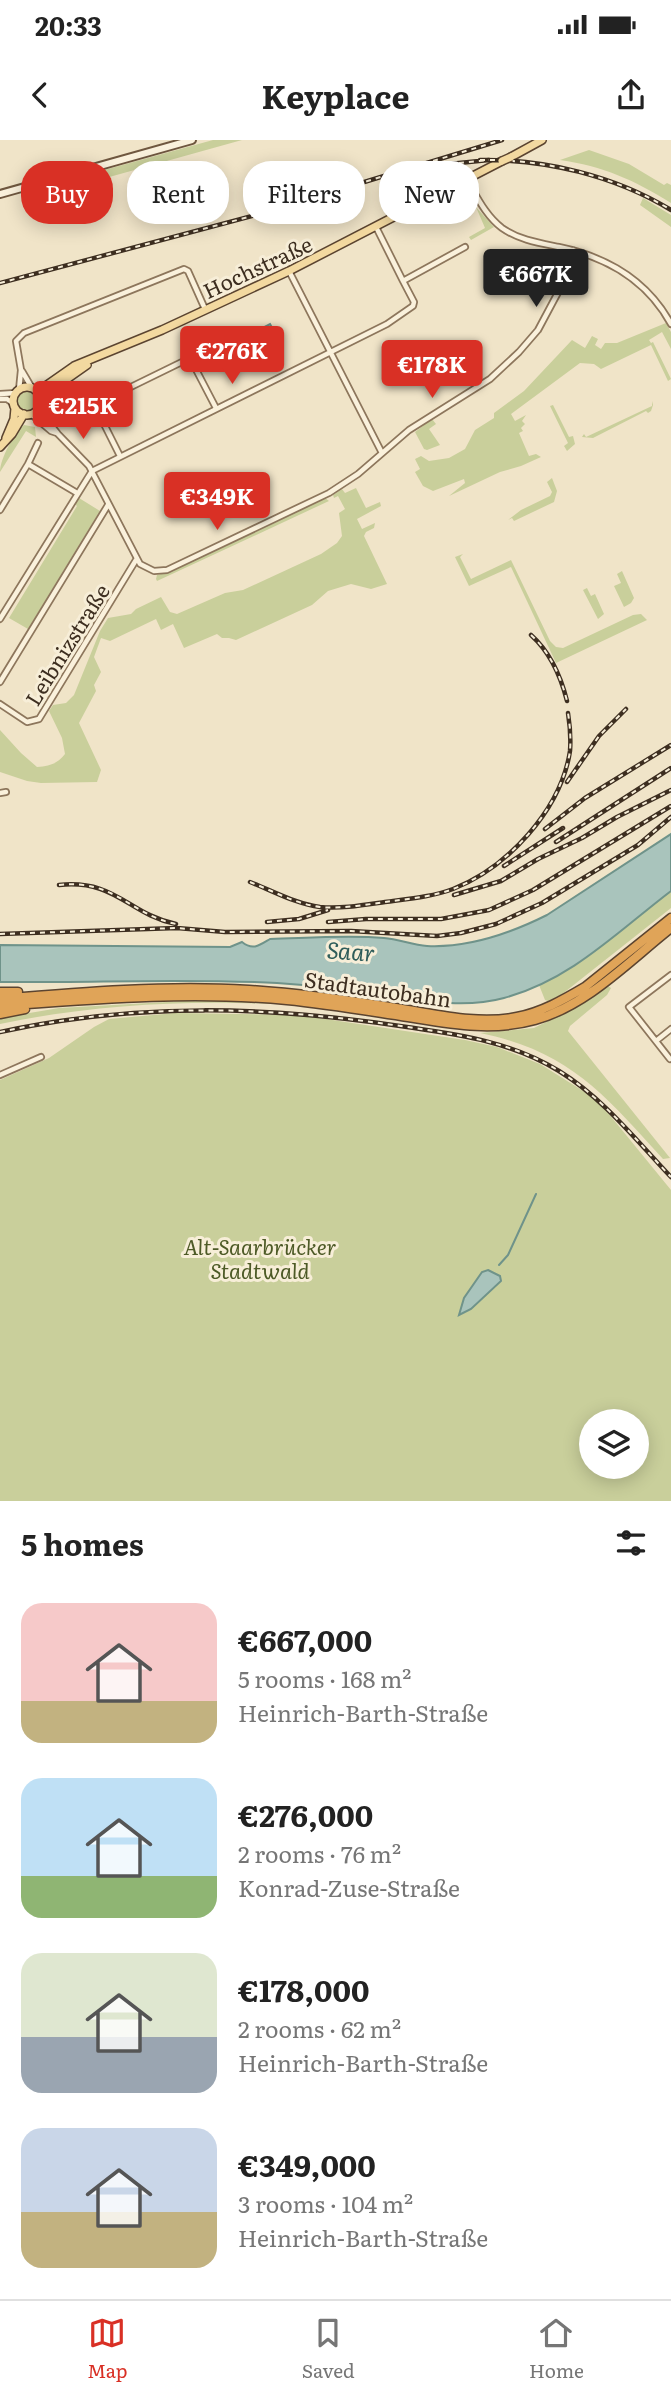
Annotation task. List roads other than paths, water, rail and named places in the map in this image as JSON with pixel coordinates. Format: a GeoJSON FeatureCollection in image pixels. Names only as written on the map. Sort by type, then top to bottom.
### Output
{"type":"FeatureCollection","features":[{"type":"Feature","properties":{"kind":"highway","name":"Stadtautobahn"},"geometry":{"type":"LineString","coordinates":[[49,999],[160,989],[246,990],[328,997],[465,1018],[506,1018],[545,1008],[578,991],[671,918]]}},
{"type":"Feature","properties":{"kind":"highway","name":"Stadtautobahn"},"geometry":{"type":"LineString","coordinates":[[49,999],[246,997],[328,1004],[464,1026],[518,1024],[548,1015],[582,998],[671,928]]}},
{"type":"Feature","properties":{"kind":"highway"},"geometry":{"type":"LineString","coordinates":[[0,992],[49,999]]}},
{"type":"Feature","properties":{"kind":"highway"},"geometry":{"type":"LineString","coordinates":[[0,999],[49,999]]}},
{"type":"Feature","properties":{"kind":"highway"},"geometry":{"type":"LineString","coordinates":[[0,1006],[49,999]]}},
{"type":"Feature","properties":{"kind":"highway"},"geometry":{"type":"LineString","coordinates":[[0,1014],[49,999]]}},
{"type":"Feature","properties":{"kind":"main road"},"geometry":{"type":"LineString","coordinates":[[0,194],[192,140]]}},
{"type":"Feature","properties":{"kind":"main road","name":"Hochstraße"},"geometry":{"type":"LineString","coordinates":[[479,174],[539,141]]}},
{"type":"Feature","properties":{"kind":"main road","name":"Hochstraße"},"geometry":{"type":"LineString","coordinates":[[34,389],[44,387],[74,366],[205,310],[382,224]]}},
{"type":"Feature","properties":{"kind":"main road","name":"Hochstraße"},"geometry":{"type":"LineString","coordinates":[[6,438],[50,391],[95,359]]}},
{"type":"Feature","properties":{"kind":"main road"},"geometry":{"type":"LineString","coordinates":[[0,447],[14,419],[14,406],[17,391],[26,387],[34,389],[33,409],[14,406]]}},
{"type":"Feature","properties":{"kind":"street"},"geometry":{"type":"LineString","coordinates":[[479,199],[488,214],[508,232],[525,240],[601,259],[634,279],[655,300],[671,324]]}},
{"type":"Feature","properties":{"kind":"street"},"geometry":{"type":"LineString","coordinates":[[0,619],[92,471],[387,324],[411,308],[414,302],[376,227]]}},
{"type":"Feature","properties":{"kind":"street"},"geometry":{"type":"LineString","coordinates":[[403,281],[465,247]]}},
{"type":"Feature","properties":{"kind":"street"},"geometry":{"type":"LineString","coordinates":[[33,409],[51,431],[58,434],[92,471],[136,560],[144,568],[154,571],[173,567],[329,493],[358,474],[409,430],[489,379],[519,352],[538,330],[565,278],[573,250]]}},
{"type":"Feature","properties":{"kind":"street"},"geometry":{"type":"LineString","coordinates":[[0,394],[17,391],[21,370],[17,338],[24,333],[184,269],[188,271],[205,310]]}},
{"type":"Feature","properties":{"kind":"street"},"geometry":{"type":"LineString","coordinates":[[289,271],[382,453]]}},
{"type":"Feature","properties":{"kind":"street"},"geometry":{"type":"LineString","coordinates":[[94,405],[190,358],[216,408]]}},
{"type":"Feature","properties":{"kind":"street"},"geometry":{"type":"LineString","coordinates":[[21,370],[34,389]]}},
{"type":"Feature","properties":{"kind":"street"},"geometry":{"type":"LineString","coordinates":[[85,387],[120,456]]}},
{"type":"Feature","properties":{"kind":"street"},"geometry":{"type":"LineString","coordinates":[[0,400],[7,399],[14,406]]}},
{"type":"Feature","properties":{"kind":"street"},"geometry":{"type":"LineString","coordinates":[[0,510],[38,443]]}},
{"type":"Feature","properties":{"kind":"street"},"geometry":{"type":"LineString","coordinates":[[28,464],[77,493]]}},
{"type":"Feature","properties":{"kind":"street"},"geometry":{"type":"LineString","coordinates":[[0,682],[108,504]]}},
{"type":"Feature","properties":{"kind":"street","name":"Leibnizstraße"},"geometry":{"type":"LineString","coordinates":[[0,704],[27,722],[39,719],[136,560]]}},
{"type":"Feature","properties":{"kind":"street"},"geometry":{"type":"LineString","coordinates":[[670,1059],[629,1007],[671,975]]}},
{"type":"Feature","properties":{"kind":"street"},"geometry":{"type":"LineString","coordinates":[[656,1041],[671,1029]]}},
{"type":"Feature","properties":{"kind":"street"},"geometry":{"type":"LineString","coordinates":[[0,1074],[41,1057]]}},
{"type":"Feature","properties":{"kind":"water"},"geometry":{"type":"Polygon","coordinates":[[[270,324],[278,339],[261,348],[253,333],[270,324]]]}},
{"type":"Feature","properties":{"kind":"water","name":"Saar"},"geometry":{"type":"Polygon","coordinates":[[[671,834],[671,891],[572,967],[528,990],[504,998],[471,1003],[438,1002],[277,983],[0,982],[0,945],[230,947],[242,942],[253,947],[270,939],[342,937],[390,939],[427,946],[473,942],[519,928],[547,915],[671,834]]]}},
{"type":"Feature","properties":{"kind":"water"},"geometry":{"type":"Polygon","coordinates":[[[488,1270],[500,1276],[501,1281],[471,1309],[459,1315],[464,1298],[482,1272],[488,1270]]]}},
{"type":"Feature","properties":{"kind":"waterway"},"geometry":{"type":"LineString","coordinates":[[499,1265],[508,1255],[536,1194]]}},
{"type":"Feature","properties":{"kind":"railway"},"geometry":{"type":"LineString","coordinates":[[0,283],[256,215],[502,140]]}},
{"type":"Feature","properties":{"kind":"railway"},"geometry":{"type":"LineString","coordinates":[[480,160],[555,166],[579,172],[627,188],[671,210]]}},
{"type":"Feature","properties":{"kind":"railway"},"geometry":{"type":"LineString","coordinates":[[479,161],[489,160]]}},
{"type":"Feature","properties":{"kind":"railway"},"geometry":{"type":"LineString","coordinates":[[531,635],[554,665],[567,701]]}},
{"type":"Feature","properties":{"kind":"railway"},"geometry":{"type":"LineString","coordinates":[[567,782],[599,736],[626,709]]}},
{"type":"Feature","properties":{"kind":"railway"},"geometry":{"type":"LineString","coordinates":[[250,882],[302,903],[336,907],[428,896],[453,889],[473,879],[511,852],[543,815],[556,794],[570,751],[568,713]]}},
{"type":"Feature","properties":{"kind":"railway"},"geometry":{"type":"LineString","coordinates":[[545,829],[585,798],[671,745]]}},
{"type":"Feature","properties":{"kind":"railway"},"geometry":{"type":"LineString","coordinates":[[556,842],[671,768]]}},
{"type":"Feature","properties":{"kind":"railway"},"geometry":{"type":"LineString","coordinates":[[454,895],[501,881],[671,790]]}},
{"type":"Feature","properties":{"kind":"railway"},"geometry":{"type":"LineString","coordinates":[[328,922],[441,919],[489,910],[533,890],[671,806]]}},
{"type":"Feature","properties":{"kind":"railway"},"geometry":{"type":"LineString","coordinates":[[0,934],[177,928],[225,932],[351,931],[437,936],[461,933],[496,924],[542,903],[638,845],[671,817]]}},
{"type":"Feature","properties":{"kind":"railway"},"geometry":{"type":"LineString","coordinates":[[504,866],[563,828]]}},
{"type":"Feature","properties":{"kind":"railway"},"geometry":{"type":"LineString","coordinates":[[59,885],[95,887],[145,913],[176,924]]}},
{"type":"Feature","properties":{"kind":"railway"},"geometry":{"type":"LineString","coordinates":[[267,922],[299,919],[328,910]]}},
{"type":"Feature","properties":{"kind":"railway"},"geometry":{"type":"LineString","coordinates":[[0,1032],[102,1016],[204,1010],[254,1011],[356,1020],[466,1037],[504,1046],[559,1071],[590,1094],[618,1120],[671,1177]]}},
{"type":"Feature","properties":{"kind":"park label","name":"Alt-Saarbrücker Stadtwald"},"geometry":{"type":"Point","coordinates":[260,1257]}}]}
